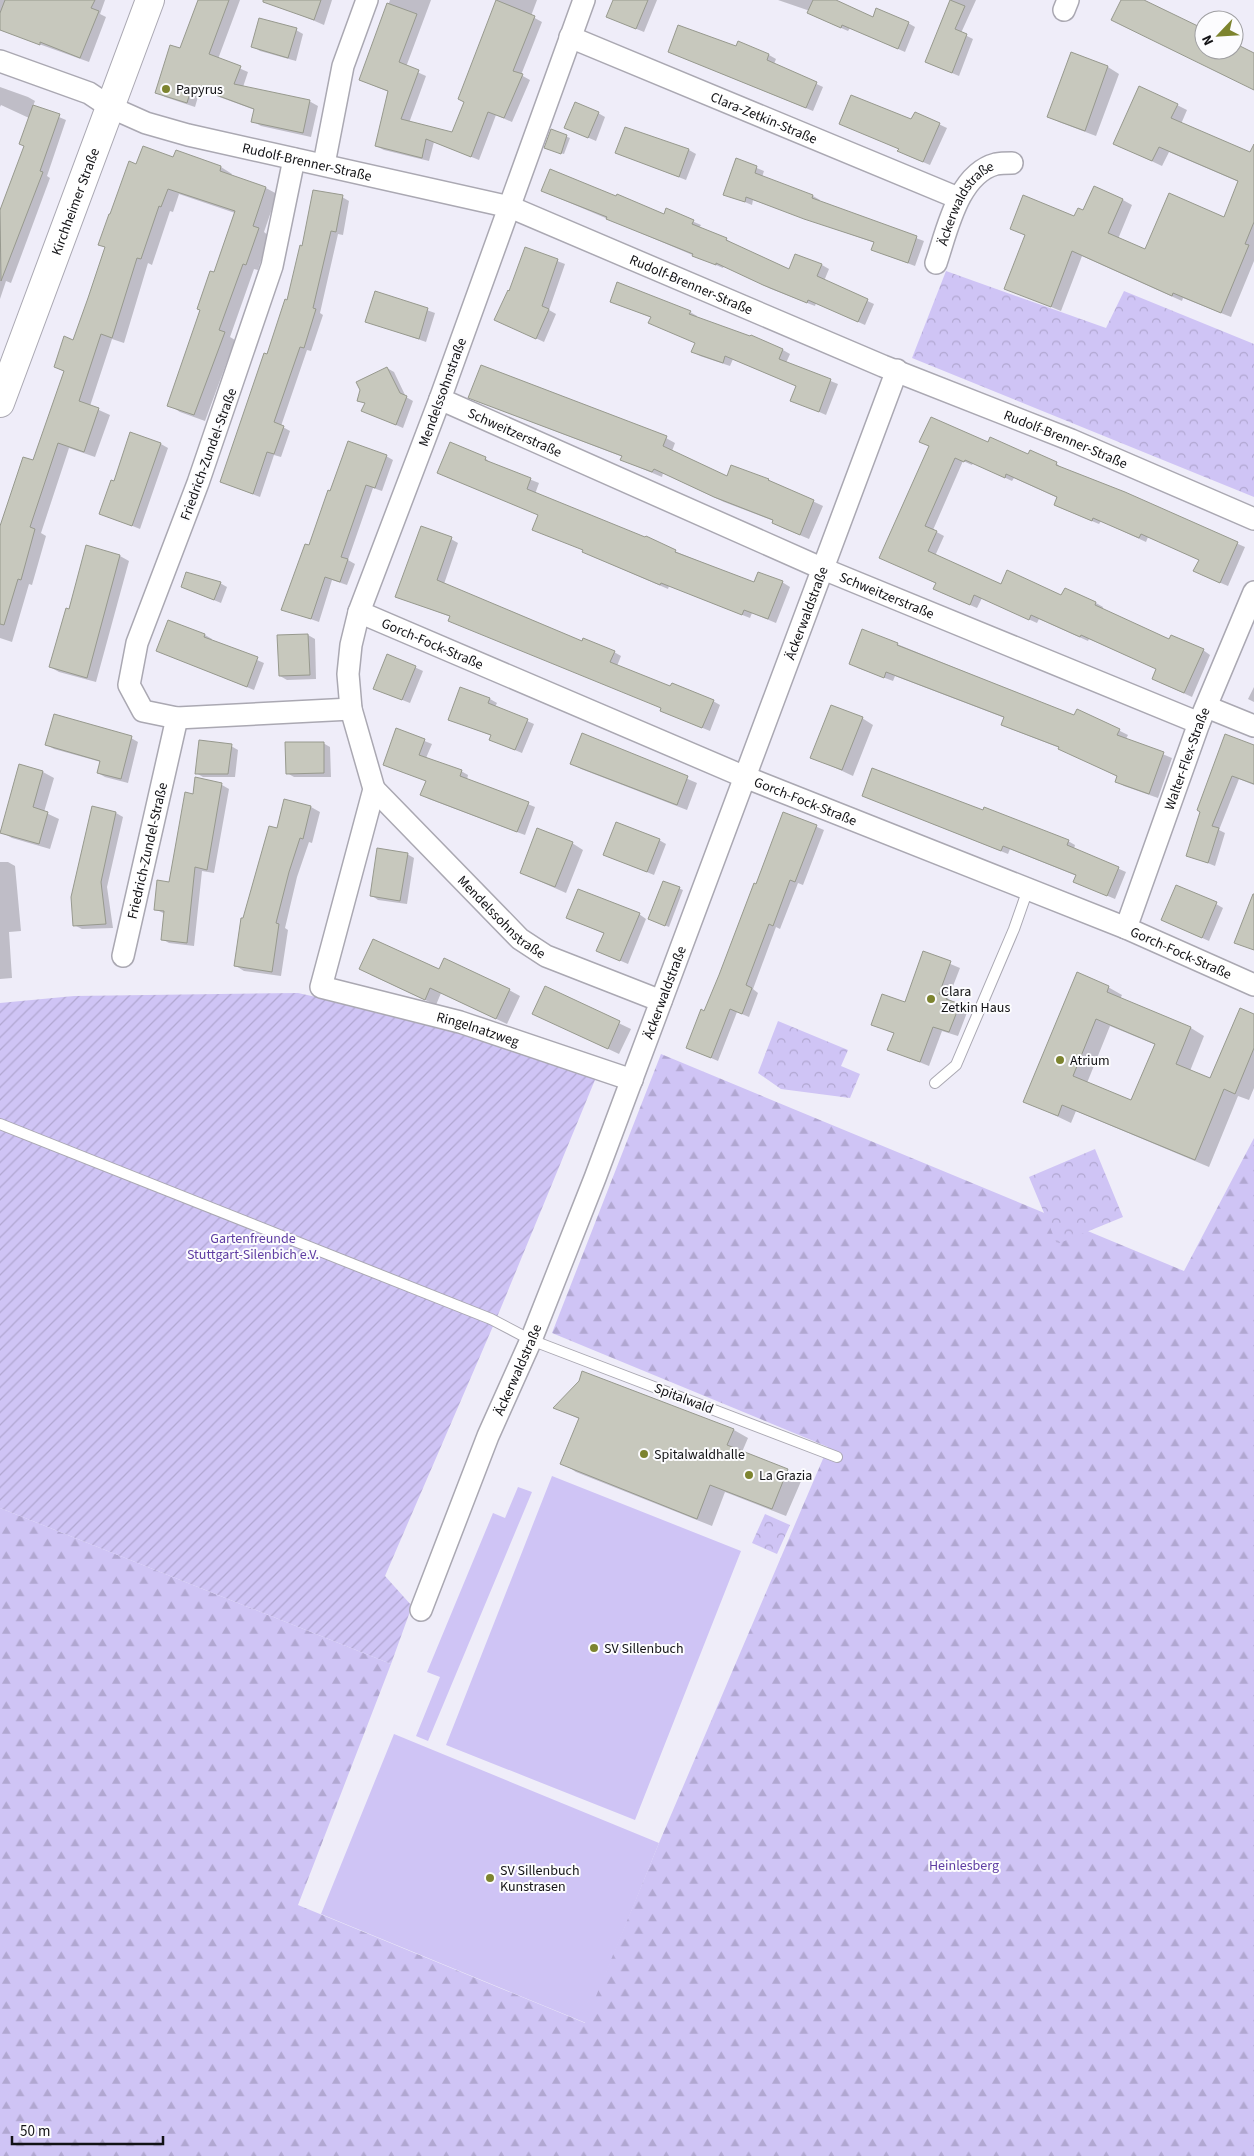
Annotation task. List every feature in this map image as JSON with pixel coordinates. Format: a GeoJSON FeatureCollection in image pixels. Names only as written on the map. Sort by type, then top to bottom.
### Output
{"type":"FeatureCollection","features":[{"type":"Feature","properties":{"kind":"main road","name":"Kirchheimer Straße"},"geometry":{"type":"LineString","coordinates":[[0,402],[150,0]]}},
{"type":"Feature","properties":{"kind":"street"},"geometry":{"type":"LineString","coordinates":[[324,164],[343,66],[367,0]]}},
{"type":"Feature","properties":{"kind":"street","name":"Mendelssohnstraße"},"geometry":{"type":"LineString","coordinates":[[584,0],[440,399],[359,612],[351,645],[348,674],[351,709],[374,789],[520,939],[546,956],[660,1001]]}},
{"type":"Feature","properties":{"kind":"street","name":"Clara-Zetkin-Straße"},"geometry":{"type":"LineString","coordinates":[[570,38],[958,198]]}},
{"type":"Feature","properties":{"kind":"street","name":"Rudolf-Brenner-Straße"},"geometry":{"type":"LineString","coordinates":[[0,61],[89,93],[110,107],[146,123],[188,135],[510,207],[897,370],[1070,440],[1254,519]]}},
{"type":"Feature","properties":{"kind":"street","name":"Friedrich-Zundel-Straße"},"geometry":{"type":"LineString","coordinates":[[294,159],[272,266],[198,483],[137,643],[130,685],[143,711],[177,718],[351,709]]}},
{"type":"Feature","properties":{"kind":"street","name":"Äckerwaldstraße"},"geometry":{"type":"LineString","coordinates":[[936,263],[958,198],[984,170],[996,164],[1012,163]]}},
{"type":"Feature","properties":{"kind":"street","name":"Äckerwaldstraße"},"geometry":{"type":"LineString","coordinates":[[421,1610],[488,1436],[531,1340],[632,1080],[821,568],[897,370]]}},
{"type":"Feature","properties":{"kind":"street","name":"Schweitzerstraße"},"geometry":{"type":"LineString","coordinates":[[440,399],[821,568],[1203,715],[1254,726]]}},
{"type":"Feature","properties":{"kind":"street","name":"Walter-Flex-Straße"},"geometry":{"type":"LineString","coordinates":[[1126,928],[1203,715],[1254,592]]}},
{"type":"Feature","properties":{"kind":"street","name":"Gorch-Fock-Straße"},"geometry":{"type":"LineString","coordinates":[[359,612],[745,777],[1126,928],[1254,985]]}},
{"type":"Feature","properties":{"kind":"street","name":"Friedrich-Zundel-Straße"},"geometry":{"type":"LineString","coordinates":[[123,956],[177,718]]}},
{"type":"Feature","properties":{"kind":"street","name":"Ringelnatzweg"},"geometry":{"type":"LineString","coordinates":[[374,789],[323,978],[632,1080]]}},
{"type":"Feature","properties":{"kind":"lane"},"geometry":{"type":"LineString","coordinates":[[935,1084],[956,1065],[1014,929],[1028,889]]}},
{"type":"Feature","properties":{"kind":"lane","name":"Spitalwald"},"geometry":{"type":"LineString","coordinates":[[0,1124],[491,1319],[531,1340],[837,1457]]}},
{"type":"Feature","properties":{"kind":"green space"},"geometry":{"type":"Polygon","coordinates":[[[946,271],[1106,328],[1124,291],[1254,344],[1254,497],[912,358],[946,271]]]}},
{"type":"Feature","properties":{"kind":"green space","name":"Gartenfreunde Stuttgart-Silenbich e.V."},"geometry":{"type":"Polygon","coordinates":[[[298,993],[457,1028],[597,1075],[500,1310],[385,1576],[412,1606],[391,1664],[0,1508],[0,1003],[74,996],[298,993]]]}},
{"type":"Feature","properties":{"kind":"green space"},"geometry":{"type":"Polygon","coordinates":[[[778,1021],[848,1050],[841,1066],[860,1074],[850,1098],[781,1089],[758,1073],[778,1021]]]}},
{"type":"Feature","properties":{"kind":"green space","name":"Heinlesberg"},"geometry":{"type":"Polygon","coordinates":[[[661,1054],[1184,1271],[1254,1138],[1254,2156],[0,2156],[0,1508],[391,1664],[298,1905],[585,2023],[659,1843],[828,1447],[552,1333],[661,1054]]]}},
{"type":"Feature","properties":{"kind":"green space"},"geometry":{"type":"Polygon","coordinates":[[[1095,1149],[1123,1217],[1057,1244],[1029,1177],[1095,1149]]]}},
{"type":"Feature","properties":{"kind":"green space","name":"SV Sillenbuch"},"geometry":{"type":"Polygon","coordinates":[[[552,1476],[741,1551],[635,1820],[446,1745],[552,1476]]]}},
{"type":"Feature","properties":{"kind":"green space"},"geometry":{"type":"Polygon","coordinates":[[[518,1487],[532,1492],[428,1741],[416,1736],[440,1677],[427,1672],[493,1513],[505,1518],[518,1487]]]}},
{"type":"Feature","properties":{"kind":"green space"},"geometry":{"type":"Polygon","coordinates":[[[765,1514],[790,1525],[777,1554],[752,1543],[765,1514]]]}},
{"type":"Feature","properties":{"kind":"green space","name":"SV Sillenbuch Kunstrasen"},"geometry":{"type":"Polygon","coordinates":[[[394,1734],[659,1843],[586,2023],[321,1914],[394,1734]]]}},
{"type":"Feature","properties":{"kind":"building"},"geometry":{"type":"Polygon","coordinates":[[[5,0],[95,0],[91,8],[99,11],[80,58],[40,42],[40,45],[0,30],[0,13],[5,0]]]}},
{"type":"Feature","properties":{"kind":"building"},"geometry":{"type":"Polygon","coordinates":[[[198,0],[229,0],[209,54],[241,66],[234,84],[310,100],[303,133],[251,122],[254,109],[192,86],[187,103],[155,93],[170,45],[180,48],[198,0]]]}},
{"type":"Feature","properties":{"kind":"building"},"geometry":{"type":"Polygon","coordinates":[[[263,0],[321,0],[314,20],[263,2],[263,0]]]}},
{"type":"Feature","properties":{"kind":"building"},"geometry":{"type":"Polygon","coordinates":[[[496,0],[535,16],[513,71],[523,74],[504,118],[488,112],[471,157],[426,139],[422,158],[375,146],[388,91],[359,80],[387,3],[417,14],[399,62],[419,70],[401,119],[452,132],[464,102],[458,99],[496,0]]]}},
{"type":"Feature","properties":{"kind":"building"},"geometry":{"type":"Polygon","coordinates":[[[613,0],[648,0],[636,29],[606,17],[613,0]]]}},
{"type":"Feature","properties":{"kind":"building"},"geometry":{"type":"Polygon","coordinates":[[[813,0],[836,0],[873,17],[876,8],[909,22],[898,49],[842,25],[841,28],[807,13],[813,0]]]}},
{"type":"Feature","properties":{"kind":"building"},"geometry":{"type":"Polygon","coordinates":[[[950,0],[965,6],[955,29],[967,34],[952,73],[925,62],[950,0]]]}},
{"type":"Feature","properties":{"kind":"building"},"geometry":{"type":"Polygon","coordinates":[[[1121,0],[1144,0],[1194,24],[1194,60],[1244,60],[1244,48],[1254,53],[1254,90],[1111,20],[1121,0]]]}},
{"type":"Feature","properties":{"kind":"building"},"geometry":{"type":"Polygon","coordinates":[[[259,18],[297,28],[288,58],[251,47],[259,18]]]}},
{"type":"Feature","properties":{"kind":"building"},"geometry":{"type":"Polygon","coordinates":[[[678,25],[736,46],[738,41],[769,54],[767,60],[817,82],[806,108],[668,52],[678,25]]]}},
{"type":"Feature","properties":{"kind":"building"},"geometry":{"type":"Polygon","coordinates":[[[1071,52],[1108,66],[1085,131],[1047,117],[1071,52]]]}},
{"type":"Feature","properties":{"kind":"building"},"geometry":{"type":"Polygon","coordinates":[[[1139,86],[1178,104],[1171,118],[1250,152],[1254,144],[1254,222],[1245,244],[1249,245],[1221,313],[1173,293],[1172,296],[1072,251],[1051,307],[1004,289],[1025,235],[1010,229],[1023,195],[1074,216],[1078,208],[1083,210],[1094,186],[1123,199],[1108,233],[1145,249],[1169,193],[1224,217],[1238,181],[1159,147],[1152,161],[1113,144],[1139,86]]]}},
{"type":"Feature","properties":{"kind":"building"},"geometry":{"type":"Polygon","coordinates":[[[851,95],[911,119],[915,112],[940,123],[923,162],[897,151],[899,149],[839,124],[851,95]]]}},
{"type":"Feature","properties":{"kind":"building"},"geometry":{"type":"Polygon","coordinates":[[[575,102],[599,112],[588,138],[564,128],[575,102]]]}},
{"type":"Feature","properties":{"kind":"building"},"geometry":{"type":"Polygon","coordinates":[[[33,105],[60,114],[40,171],[43,172],[1,281],[0,210],[24,146],[19,144],[33,105]]]}},
{"type":"Feature","properties":{"kind":"building"},"geometry":{"type":"Polygon","coordinates":[[[625,127],[689,149],[679,177],[615,153],[625,127]]]}},
{"type":"Feature","properties":{"kind":"building"},"geometry":{"type":"Polygon","coordinates":[[[551,129],[567,135],[561,154],[544,148],[551,129]]]}},
{"type":"Feature","properties":{"kind":"building"},"geometry":{"type":"Polygon","coordinates":[[[143,146],[173,157],[176,150],[221,166],[220,171],[266,187],[253,226],[259,228],[246,265],[243,264],[219,330],[225,332],[194,415],[167,406],[200,310],[197,309],[210,271],[214,272],[235,211],[168,189],[161,207],[159,206],[141,259],[137,258],[112,338],[101,334],[79,401],[99,408],[84,452],[58,443],[30,527],[35,529],[21,580],[18,579],[4,625],[0,624],[0,526],[23,457],[33,460],[64,371],[54,367],[64,336],[73,340],[105,247],[98,245],[109,214],[129,161],[136,164],[143,146]]]}},
{"type":"Feature","properties":{"kind":"building"},"geometry":{"type":"Polygon","coordinates":[[[736,158],[757,166],[755,173],[813,195],[812,198],[917,236],[908,263],[871,250],[874,242],[804,219],[746,197],[745,202],[723,195],[736,158]]]}},
{"type":"Feature","properties":{"kind":"building"},"geometry":{"type":"Polygon","coordinates":[[[550,169],[664,214],[666,208],[694,220],[692,224],[727,238],[726,240],[789,269],[795,254],[822,264],[817,276],[868,299],[858,322],[808,300],[807,303],[763,285],[716,263],[716,265],[692,256],[693,254],[541,191],[550,169]]]}},
{"type":"Feature","properties":{"kind":"building"},"geometry":{"type":"Polygon","coordinates":[[[313,190],[343,195],[336,232],[331,231],[313,308],[316,309],[304,348],[300,347],[274,422],[284,426],[274,454],[267,452],[253,494],[220,482],[264,353],[267,354],[285,299],[287,300],[300,245],[302,246],[313,190]]]}},
{"type":"Feature","properties":{"kind":"building"},"geometry":{"type":"Polygon","coordinates":[[[525,247],[558,259],[542,306],[549,309],[536,339],[494,320],[509,291],[525,247]]]}},
{"type":"Feature","properties":{"kind":"building"},"geometry":{"type":"Polygon","coordinates":[[[617,282],[691,311],[689,314],[751,335],[783,349],[779,359],[831,379],[819,412],[790,401],[796,386],[725,356],[723,363],[691,352],[695,343],[648,323],[651,317],[610,302],[617,282]]]}},
{"type":"Feature","properties":{"kind":"building"},"geometry":{"type":"Polygon","coordinates":[[[375,291],[428,308],[419,339],[365,322],[375,291]]]}},
{"type":"Feature","properties":{"kind":"building"},"geometry":{"type":"Polygon","coordinates":[[[481,365],[667,436],[663,446],[727,476],[731,465],[769,479],[814,500],[800,535],[772,523],[773,520],[714,497],[654,469],[652,472],[620,460],[622,456],[468,398],[481,365]]]}},
{"type":"Feature","properties":{"kind":"building"},"geometry":{"type":"Polygon","coordinates":[[[387,367],[400,393],[407,396],[396,425],[361,411],[365,403],[357,401],[360,390],[356,382],[387,367]]]}},
{"type":"Feature","properties":{"kind":"building"},"geometry":{"type":"Polygon","coordinates":[[[931,417],[988,442],[990,437],[1028,454],[1030,450],[1057,462],[1056,465],[1125,492],[1238,542],[1220,583],[1193,571],[1199,560],[1141,534],[1139,538],[1093,518],[1092,521],[1054,505],[1057,497],[1006,474],[1005,478],[965,460],[964,462],[955,458],[925,526],[937,531],[928,551],[1001,584],[1007,570],[1061,595],[1065,588],[1096,602],[1095,605],[1169,639],[1171,635],[1204,649],[1184,693],[1152,679],[1156,669],[1081,635],[1080,637],[1031,615],[1029,620],[974,595],[970,605],[933,589],[936,583],[879,558],[929,446],[919,442],[931,417]]]}},
{"type":"Feature","properties":{"kind":"building"},"geometry":{"type":"Polygon","coordinates":[[[130,432],[161,443],[132,526],[99,514],[111,480],[114,481],[130,432]]]}},
{"type":"Feature","properties":{"kind":"building"},"geometry":{"type":"Polygon","coordinates":[[[348,441],[387,455],[375,488],[366,485],[341,557],[348,559],[340,582],[325,577],[311,619],[281,610],[305,544],[309,545],[328,490],[330,491],[348,441]]]}},
{"type":"Feature","properties":{"kind":"building"},"geometry":{"type":"Polygon","coordinates":[[[450,442],[486,457],[485,460],[531,478],[527,489],[646,536],[676,550],[675,552],[754,582],[758,572],[783,581],[768,619],[744,610],[742,615],[661,583],[660,585],[582,552],[583,550],[532,530],[538,515],[437,473],[450,442]]]}},
{"type":"Feature","properties":{"kind":"building"},"geometry":{"type":"Polygon","coordinates":[[[421,526],[452,537],[437,580],[582,641],[583,638],[615,651],[610,662],[670,686],[672,683],[714,700],[702,728],[660,711],[661,708],[448,621],[450,616],[395,597],[421,526]]]}},
{"type":"Feature","properties":{"kind":"building"},"geometry":{"type":"Polygon","coordinates":[[[86,545],[120,555],[87,678],[49,667],[66,608],[69,609],[86,545]]]}},
{"type":"Feature","properties":{"kind":"building"},"geometry":{"type":"Polygon","coordinates":[[[186,572],[221,582],[214,600],[181,587],[186,572]]]}},
{"type":"Feature","properties":{"kind":"building"},"geometry":{"type":"Polygon","coordinates":[[[168,620],[205,634],[204,637],[258,657],[247,687],[156,651],[168,620]]]}},
{"type":"Feature","properties":{"kind":"building"},"geometry":{"type":"Polygon","coordinates":[[[862,629],[898,643],[897,645],[1074,715],[1077,709],[1120,729],[1117,735],[1164,752],[1149,794],[1115,782],[1117,776],[1058,749],[1059,747],[1001,725],[1004,717],[886,672],[884,678],[849,664],[862,629]]]}},
{"type":"Feature","properties":{"kind":"building"},"geometry":{"type":"Polygon","coordinates":[[[308,634],[310,675],[279,676],[277,635],[308,634]]]}},
{"type":"Feature","properties":{"kind":"building"},"geometry":{"type":"Polygon","coordinates":[[[387,654],[416,666],[402,700],[373,689],[387,654]]]}},
{"type":"Feature","properties":{"kind":"building"},"geometry":{"type":"Polygon","coordinates":[[[460,687],[490,698],[488,703],[528,719],[515,750],[489,740],[491,735],[448,720],[460,687]]]}},
{"type":"Feature","properties":{"kind":"building"},"geometry":{"type":"Polygon","coordinates":[[[831,705],[863,717],[842,770],[810,758],[831,705]]]}},
{"type":"Feature","properties":{"kind":"building"},"geometry":{"type":"Polygon","coordinates":[[[54,714],[132,736],[121,779],[97,773],[100,761],[45,745],[54,714]]]}},
{"type":"Feature","properties":{"kind":"building"},"geometry":{"type":"Polygon","coordinates":[[[396,728],[425,739],[419,755],[462,770],[460,776],[529,802],[517,832],[420,795],[426,781],[383,765],[396,728]]]}},
{"type":"Feature","properties":{"kind":"building"},"geometry":{"type":"Polygon","coordinates":[[[582,733],[688,776],[677,805],[570,764],[582,733]]]}},
{"type":"Feature","properties":{"kind":"building"},"geometry":{"type":"Polygon","coordinates":[[[1225,734],[1254,745],[1254,784],[1232,776],[1212,826],[1219,828],[1208,863],[1186,856],[1200,812],[1197,810],[1225,734]]]}},
{"type":"Feature","properties":{"kind":"building"},"geometry":{"type":"Polygon","coordinates":[[[199,740],[232,744],[228,774],[195,774],[199,740]]]}},
{"type":"Feature","properties":{"kind":"building"},"geometry":{"type":"Polygon","coordinates":[[[285,742],[324,742],[324,773],[286,774],[285,742]]]}},
{"type":"Feature","properties":{"kind":"building"},"geometry":{"type":"Polygon","coordinates":[[[19,764],[43,771],[33,807],[48,812],[39,844],[0,833],[19,764]]]}},
{"type":"Feature","properties":{"kind":"building"},"geometry":{"type":"Polygon","coordinates":[[[872,768],[983,810],[984,807],[1069,840],[1067,845],[1119,867],[1107,896],[1073,882],[1076,875],[1003,846],[1001,851],[862,796],[872,768]]]}},
{"type":"Feature","properties":{"kind":"building"},"geometry":{"type":"Polygon","coordinates":[[[195,777],[222,783],[207,870],[195,867],[187,943],[161,940],[164,911],[154,910],[157,880],[169,882],[185,792],[193,794],[195,777]]]}},
{"type":"Feature","properties":{"kind":"building"},"geometry":{"type":"Polygon","coordinates":[[[284,799],[311,806],[303,839],[300,838],[289,872],[276,923],[279,924],[272,972],[234,966],[241,918],[243,918],[269,826],[277,828],[284,799]]]}},
{"type":"Feature","properties":{"kind":"building"},"geometry":{"type":"Polygon","coordinates":[[[92,806],[116,812],[101,882],[106,924],[73,926],[71,897],[92,806]]]}},
{"type":"Feature","properties":{"kind":"building"},"geometry":{"type":"Polygon","coordinates":[[[783,812],[817,825],[795,882],[790,880],[773,926],[769,924],[746,985],[752,988],[742,1014],[730,1009],[711,1058],[686,1048],[701,1009],[704,1011],[719,975],[783,812]]]}},
{"type":"Feature","properties":{"kind":"building"},"geometry":{"type":"Polygon","coordinates":[[[616,822],[660,839],[647,872],[603,855],[616,822]]]}},
{"type":"Feature","properties":{"kind":"building"},"geometry":{"type":"Polygon","coordinates":[[[537,828],[573,842],[555,887],[520,873],[537,828]]]}},
{"type":"Feature","properties":{"kind":"building"},"geometry":{"type":"Polygon","coordinates":[[[377,848],[408,853],[400,901],[370,896],[377,848]]]}},
{"type":"Feature","properties":{"kind":"building"},"geometry":{"type":"Polygon","coordinates":[[[663,881],[680,887],[665,926],[648,919],[663,881]]]}},
{"type":"Feature","properties":{"kind":"building"},"geometry":{"type":"Polygon","coordinates":[[[1176,885],[1217,902],[1202,938],[1161,920],[1176,885]]]}},
{"type":"Feature","properties":{"kind":"building"},"geometry":{"type":"Polygon","coordinates":[[[578,889],[640,913],[620,961],[596,951],[604,933],[566,918],[578,889]]]}},
{"type":"Feature","properties":{"kind":"building"},"geometry":{"type":"Polygon","coordinates":[[[1254,894],[1254,950],[1234,943],[1254,894]]]}},
{"type":"Feature","properties":{"kind":"building"},"geometry":{"type":"Polygon","coordinates":[[[373,939],[439,969],[444,958],[510,989],[496,1019],[430,988],[425,1000],[359,969],[373,939]]]}},
{"type":"Feature","properties":{"kind":"building"},"geometry":{"type":"Polygon","coordinates":[[[923,951],[951,961],[939,994],[947,997],[946,999],[960,1004],[949,1032],[933,1027],[920,1062],[887,1050],[894,1033],[871,1025],[882,994],[905,1002],[923,951]]]}},
{"type":"Feature","properties":{"kind":"building","name":"Atrium"},"geometry":{"type":"Polygon","coordinates":[[[1077,972],[1109,986],[1107,992],[1191,1027],[1176,1064],[1210,1078],[1240,1008],[1254,1014],[1254,1048],[1235,1094],[1224,1089],[1195,1160],[1062,1105],[1058,1116],[1023,1102],[1077,972]],[[1096,1019],[1073,1076],[1131,1100],[1155,1044],[1096,1019]]]}},
{"type":"Feature","properties":{"kind":"building"},"geometry":{"type":"Polygon","coordinates":[[[545,986],[620,1021],[608,1049],[532,1014],[545,986]]]}},
{"type":"Feature","properties":{"kind":"building","name":"Spitalwaldhalle"},"geometry":{"type":"Polygon","coordinates":[[[582,1371],[734,1429],[727,1445],[788,1469],[772,1509],[710,1485],[697,1519],[560,1464],[579,1418],[553,1408],[579,1381],[582,1371]]]}},
{"type":"Feature","properties":{"kind":"place","name":"Papyrus"},"geometry":{"type":"Point","coordinates":[166,89]}},
{"type":"Feature","properties":{"kind":"place","name":"Clara Zetkin Haus"},"geometry":{"type":"Point","coordinates":[931,999]}},
{"type":"Feature","properties":{"kind":"place","name":"Atrium"},"geometry":{"type":"Point","coordinates":[1060,1060]}},
{"type":"Feature","properties":{"kind":"place","name":"Spitalwaldhalle"},"geometry":{"type":"Point","coordinates":[644,1454]}},
{"type":"Feature","properties":{"kind":"place","name":"La Grazia"},"geometry":{"type":"Point","coordinates":[749,1475]}},
{"type":"Feature","properties":{"kind":"place","name":"SV Sillenbuch"},"geometry":{"type":"Point","coordinates":[594,1648]}},
{"type":"Feature","properties":{"kind":"place","name":"SV Sillenbuch Kunstrasen"},"geometry":{"type":"Point","coordinates":[490,1878]}}]}
